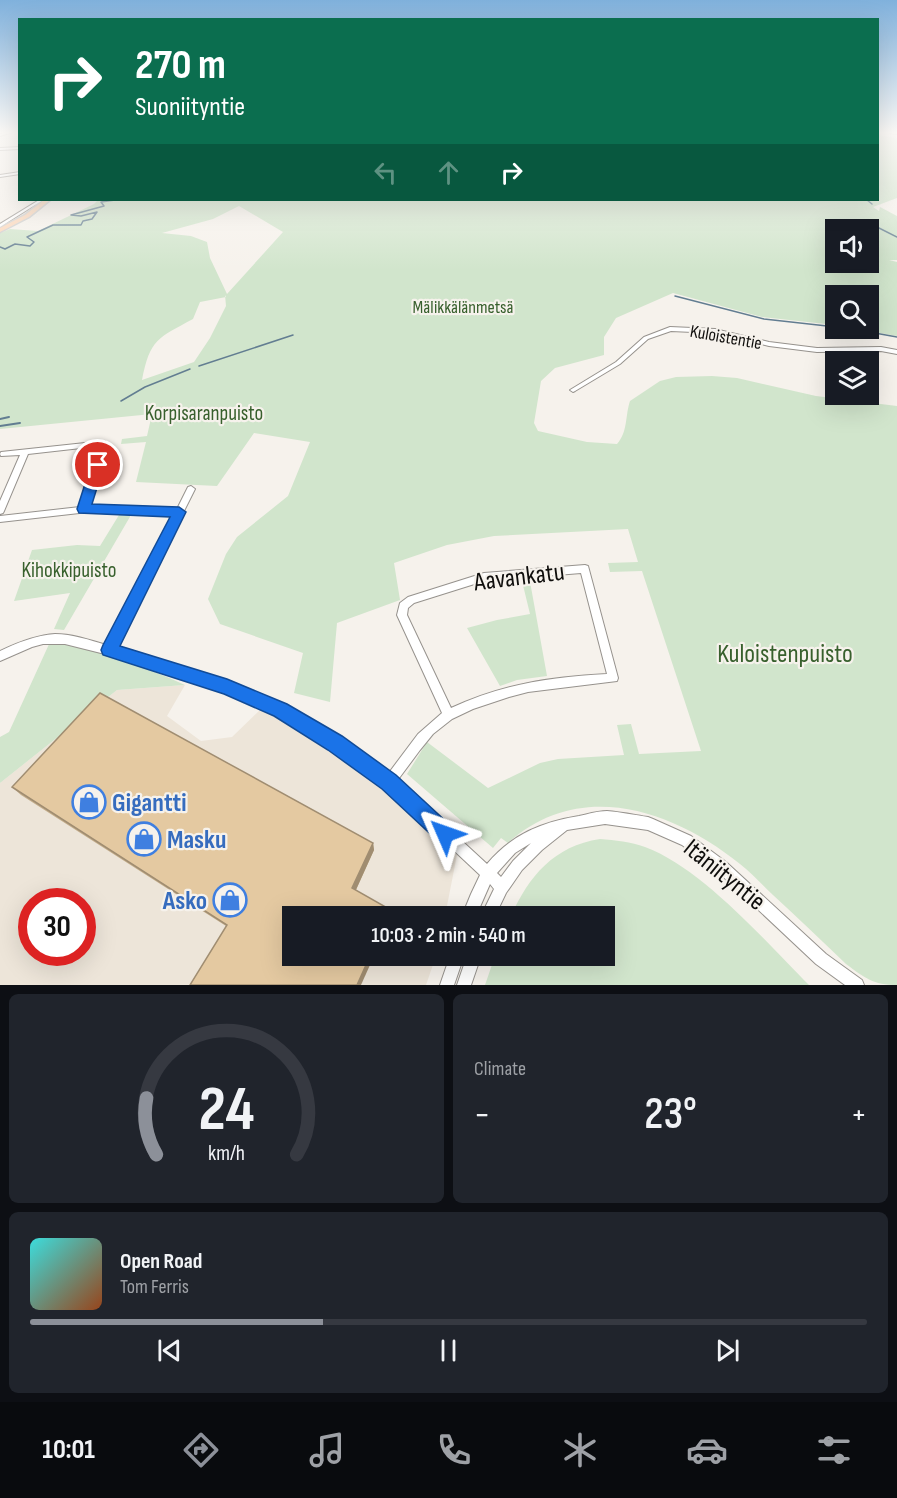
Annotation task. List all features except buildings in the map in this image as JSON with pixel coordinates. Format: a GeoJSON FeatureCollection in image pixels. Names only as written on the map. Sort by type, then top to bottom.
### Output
{"type":"FeatureCollection","features":[{"type":"Feature","properties":{"kind":"main road"},"geometry":{"type":"LineString","coordinates":[[0,228],[27,216],[42,201]]}},
{"type":"Feature","properties":{"kind":"street","name":"Kuloistentie"},"geometry":{"type":"LineString","coordinates":[[573,390],[618,363],[646,338],[670,329],[715,331],[769,344],[816,350],[881,349],[897,352]]}},
{"type":"Feature","properties":{"kind":"street"},"geometry":{"type":"LineString","coordinates":[[4,454],[104,443],[84,509]]}},
{"type":"Feature","properties":{"kind":"street"},"geometry":{"type":"LineString","coordinates":[[0,511],[25,452]]}},
{"type":"Feature","properties":{"kind":"street"},"geometry":{"type":"LineString","coordinates":[[109,650],[191,489]]}},
{"type":"Feature","properties":{"kind":"street"},"geometry":{"type":"LineString","coordinates":[[0,519],[84,509],[179,512]]}},
{"type":"Feature","properties":{"kind":"street","name":"Aavankatu"},"geometry":{"type":"LineString","coordinates":[[389,782],[410,750],[430,728],[448,715],[493,694],[557,682],[613,678],[585,569],[484,577],[406,602],[402,615],[448,715]]}},
{"type":"Feature","properties":{"kind":"street"},"geometry":{"type":"LineString","coordinates":[[0,656],[37,640],[48,638],[72,640],[219,684],[260,700],[335,743],[389,782],[502,887]]}},
{"type":"Feature","properties":{"kind":"street","name":"Itäniityntie"},"geometry":{"type":"LineString","coordinates":[[474,906],[487,873],[506,851],[520,840],[570,822],[598,817],[634,820],[659,827],[694,844],[726,868],[824,962],[857,985]]}},
{"type":"Feature","properties":{"kind":"street","name":"Itäniityntie"},"geometry":{"type":"LineString","coordinates":[[493,906],[502,887],[525,855],[570,822]]}},
{"type":"Feature","properties":{"kind":"street"},"geometry":{"type":"LineString","coordinates":[[447,985],[453,966]]}},
{"type":"Feature","properties":{"kind":"street"},"geometry":{"type":"LineString","coordinates":[[464,985],[471,966]]}},
{"type":"Feature","properties":{"kind":"shaded area"},"geometry":{"type":"Polygon","coordinates":[[[185,685],[167,716],[201,741],[232,737],[261,709],[316,740],[358,769],[400,803],[457,855],[447,906],[282,906],[282,966],[433,966],[426,985],[0,985],[0,783],[117,690],[185,685]]]}},
{"type":"Feature","properties":{"kind":"green space"},"geometry":{"type":"Polygon","coordinates":[[[879,178],[897,178],[897,198],[873,207],[879,211],[880,207],[897,216],[897,260],[889,260],[897,262],[897,336],[879,333],[879,285],[825,285],[825,324],[762,317],[673,293],[616,318],[604,337],[604,355],[555,368],[541,381],[534,423],[538,431],[587,442],[617,444],[625,429],[630,401],[660,381],[676,377],[737,378],[825,397],[825,405],[879,404],[897,406],[897,985],[870,980],[846,964],[744,868],[714,845],[656,816],[626,809],[595,807],[565,811],[536,823],[508,843],[501,838],[493,848],[407,774],[427,742],[488,788],[540,763],[558,759],[624,755],[617,725],[631,724],[639,754],[701,751],[642,571],[610,572],[608,563],[638,562],[628,529],[494,536],[447,545],[394,563],[400,600],[337,623],[330,702],[294,693],[303,653],[220,624],[208,599],[226,554],[237,537],[288,496],[310,442],[254,433],[217,486],[136,482],[146,442],[121,444],[122,439],[147,436],[152,414],[0,429],[0,233],[10,229],[38,231],[97,201],[879,201],[879,178]],[[239,206],[213,219],[162,233],[191,236],[207,242],[210,258],[227,294],[283,232],[239,206]],[[225,297],[200,302],[193,319],[157,341],[148,356],[142,380],[194,362],[210,338],[226,306],[225,297]]]}},
{"type":"Feature","properties":{"kind":"green space","name":"Kihokkipuisto"},"geometry":{"type":"Polygon","coordinates":[[[119,515],[131,515],[64,630],[54,629],[70,593],[14,601],[32,550],[77,545],[100,546],[119,515]]]}},
{"type":"Feature","properties":{"kind":"green space"},"geometry":{"type":"Polygon","coordinates":[[[529,576],[547,676],[517,680],[500,686],[467,628],[530,614],[521,577],[529,576]]]}},
{"type":"Feature","properties":{"kind":"green space"},"geometry":{"type":"Polygon","coordinates":[[[50,642],[119,659],[185,685],[117,690],[0,783],[0,737],[9,732],[50,642]]]}},
{"type":"Feature","properties":{"kind":"green space"},"geometry":{"type":"Polygon","coordinates":[[[600,839],[623,842],[645,847],[667,857],[711,889],[809,985],[485,985],[492,966],[615,966],[615,906],[516,906],[526,888],[545,865],[569,848],[600,839]]]}},
{"type":"Feature","properties":{"kind":"waterway"},"geometry":{"type":"LineString","coordinates":[[0,247],[5,249],[15,244],[30,246],[34,242],[27,237],[53,225],[81,225],[83,221],[92,219],[97,212],[81,216],[71,215],[104,206],[101,202],[108,201]]}},
{"type":"Feature","properties":{"kind":"waterway"},"geometry":{"type":"LineString","coordinates":[[868,201],[872,204]]}},
{"type":"Feature","properties":{"kind":"waterway"},"geometry":{"type":"LineString","coordinates":[[879,228],[897,237]]}},
{"type":"Feature","properties":{"kind":"waterway"},"geometry":{"type":"LineString","coordinates":[[675,296],[764,319],[825,326]]}},
{"type":"Feature","properties":{"kind":"waterway"},"geometry":{"type":"LineString","coordinates":[[879,334],[897,337]]}},
{"type":"Feature","properties":{"kind":"waterway"},"geometry":{"type":"LineString","coordinates":[[199,366],[293,335]]}},
{"type":"Feature","properties":{"kind":"waterway"},"geometry":{"type":"LineString","coordinates":[[121,401],[145,387],[190,369]]}},
{"type":"Feature","properties":{"kind":"waterway"},"geometry":{"type":"LineString","coordinates":[[0,419],[9,417]]}},
{"type":"Feature","properties":{"kind":"waterway"},"geometry":{"type":"LineString","coordinates":[[0,426],[20,423]]}},
{"type":"Feature","properties":{"kind":"place","name":"Gigantti"},"geometry":{"type":"Point","coordinates":[89,802]}},
{"type":"Feature","properties":{"kind":"place","name":"Masku"},"geometry":{"type":"Point","coordinates":[144,839]}},
{"type":"Feature","properties":{"kind":"place","name":"Asko"},"geometry":{"type":"Point","coordinates":[230,900]}},
{"type":"Feature","properties":{"kind":"route"},"geometry":{"type":"LineString","coordinates":[[98,465],[84,509],[179,512],[109,650],[227,687],[280,710],[335,743],[389,782],[445,834]]}},
{"type":"Feature","properties":{"kind":"park label","name":"Mälikkälänmetsä"},"geometry":{"type":"Point","coordinates":[463,307]}},
{"type":"Feature","properties":{"kind":"park label","name":"Korpisaranpuisto"},"geometry":{"type":"Point","coordinates":[204,413]}},
{"type":"Feature","properties":{"kind":"park label","name":"Kuloistenpuisto"},"geometry":{"type":"Point","coordinates":[785,653]}}]}
